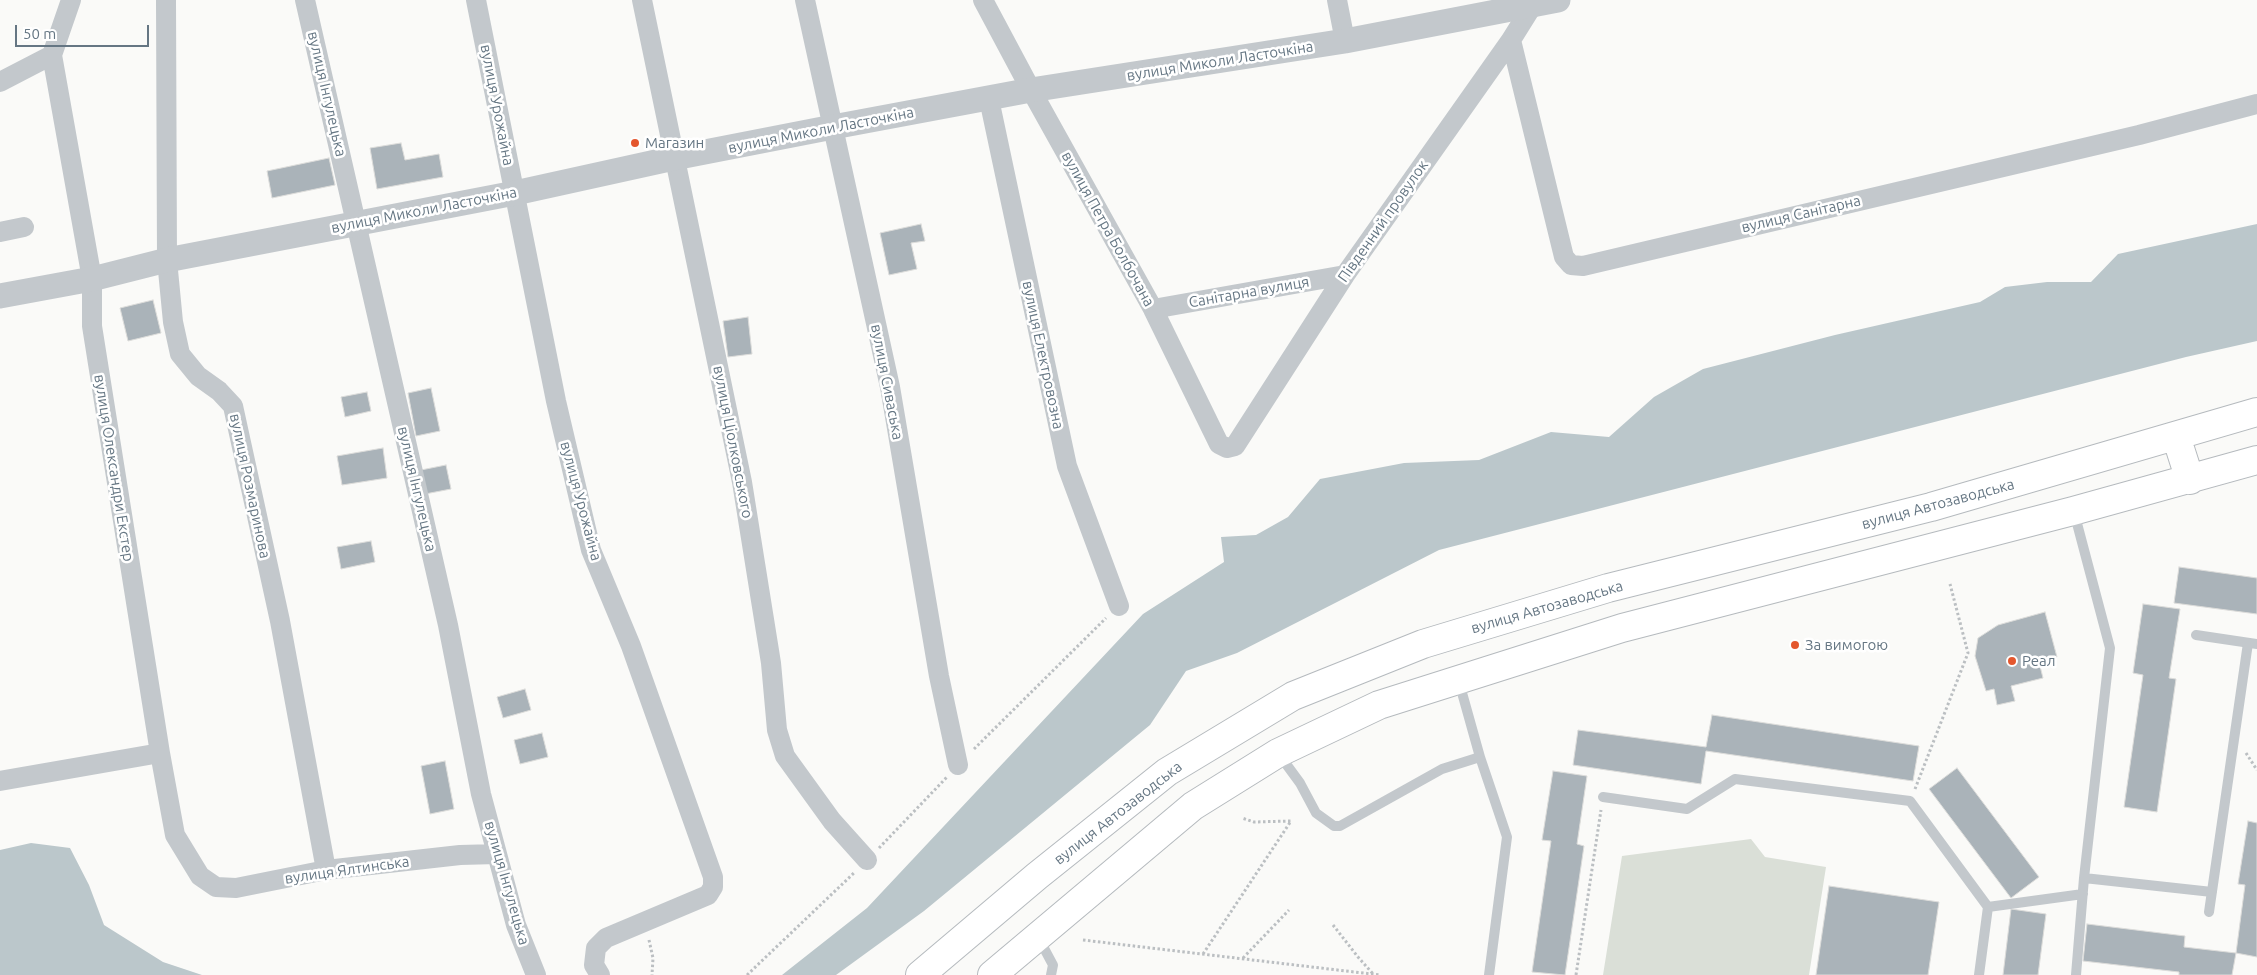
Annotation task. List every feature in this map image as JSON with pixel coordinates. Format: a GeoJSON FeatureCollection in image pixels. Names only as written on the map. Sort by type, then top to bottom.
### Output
{"type":"FeatureCollection","features":[{"type":"Feature","properties":{"kind":"main road","name":"вулиця Автозаводська"},"geometry":{"type":"LineString","coordinates":[[920,975],[1037,876],[1167,772],[1293,696],[1423,644],[1608,588],[1931,507],[2257,412]]}},
{"type":"Feature","properties":{"kind":"main road"},"geometry":{"type":"LineString","coordinates":[[2176,436],[2190,480]]}},
{"type":"Feature","properties":{"kind":"main road"},"geometry":{"type":"LineString","coordinates":[[992,975],[1193,806],[1278,753],[1379,705],[1622,628],[2073,511],[2257,460]]}},
{"type":"Feature","properties":{"kind":"main road"},"geometry":{"type":"LineString","coordinates":[[1608,588],[1622,628]]}},
{"type":"Feature","properties":{"kind":"street"},"geometry":{"type":"LineString","coordinates":[[0,82],[52,55],[70,0]]}},
{"type":"Feature","properties":{"kind":"street","name":"вулиця Розмаринова"},"geometry":{"type":"LineString","coordinates":[[166,0],[167,260],[173,322],[180,354],[198,376],[219,391],[233,406],[280,621],[326,870]]}},
{"type":"Feature","properties":{"kind":"street","name":"вулиця Інгулецька"},"geometry":{"type":"LineString","coordinates":[[305,0],[448,625],[481,794],[516,925],[536,975]]}},
{"type":"Feature","properties":{"kind":"street","name":"вулиця Урожайна"},"geometry":{"type":"LineString","coordinates":[[476,0],[556,401],[591,550],[628,636],[713,877],[713,887],[708,895],[606,938],[596,948],[594,965],[600,975]]}},
{"type":"Feature","properties":{"kind":"street","name":"вулиця Ціолковського"},"geometry":{"type":"LineString","coordinates":[[642,0],[742,482],[771,663],[777,730],[785,756],[832,820],[867,860]]}},
{"type":"Feature","properties":{"kind":"street","name":"вулиця Сиваська"},"geometry":{"type":"LineString","coordinates":[[805,0],[890,387],[939,676],[958,766]]}},
{"type":"Feature","properties":{"kind":"street","name":"вулиця Петра Болбочана"},"geometry":{"type":"LineString","coordinates":[[983,0],[1152,309],[1219,444],[1227,448],[1235,446]]}},
{"type":"Feature","properties":{"kind":"street"},"geometry":{"type":"LineString","coordinates":[[1338,0],[1345,41]]}},
{"type":"Feature","properties":{"kind":"street","name":"вулиця Миколи Ласточкіна"},"geometry":{"type":"LineString","coordinates":[[0,296],[92,279],[167,260],[515,193],[674,158],[833,127],[1031,90],[1345,41],[1534,3],[1558,0]]}},
{"type":"Feature","properties":{"kind":"street","name":"Південний провулок"},"geometry":{"type":"LineString","coordinates":[[1235,446],[1345,274],[1511,40],[1534,3]]}},
{"type":"Feature","properties":{"kind":"street","name":"вулиця Санітарна"},"geometry":{"type":"LineString","coordinates":[[1511,40],[1564,257],[1571,265],[1583,266],[2130,137],[2257,104]]}},
{"type":"Feature","properties":{"kind":"street","name":"вулиця Олександри Екстер"},"geometry":{"type":"LineString","coordinates":[[52,55],[92,279],[92,326],[160,753],[176,836],[200,876]]}},
{"type":"Feature","properties":{"kind":"street","name":"вулиця Електровозна"},"geometry":{"type":"LineString","coordinates":[[988,99],[1067,466],[1119,606]]}},
{"type":"Feature","properties":{"kind":"street"},"geometry":{"type":"LineString","coordinates":[[0,232],[24,228]]}},
{"type":"Feature","properties":{"kind":"street","name":"Санітарна вулиця"},"geometry":{"type":"LineString","coordinates":[[1152,309],[1345,274]]}},
{"type":"Feature","properties":{"kind":"street"},"geometry":{"type":"LineString","coordinates":[[0,781],[160,753]]}},
{"type":"Feature","properties":{"kind":"street","name":"вулиця Ялтинська"},"geometry":{"type":"LineString","coordinates":[[200,876],[216,887],[236,888],[326,870],[460,855],[497,854]]}},
{"type":"Feature","properties":{"kind":"lane"},"geometry":{"type":"LineString","coordinates":[[2073,511],[2110,648],[2084,878],[2076,975]]}},
{"type":"Feature","properties":{"kind":"lane"},"geometry":{"type":"LineString","coordinates":[[2196,635],[2252,644],[2209,912]]}},
{"type":"Feature","properties":{"kind":"lane"},"geometry":{"type":"LineString","coordinates":[[1458,681],[1480,757],[1508,837],[1490,975]]}},
{"type":"Feature","properties":{"kind":"lane"},"geometry":{"type":"LineString","coordinates":[[1278,753],[1300,783],[1316,813],[1334,826],[1340,826],[1442,770],[1480,757]]}},
{"type":"Feature","properties":{"kind":"lane"},"geometry":{"type":"LineString","coordinates":[[1603,797],[1687,809],[1735,779],[1910,801],[1988,907],[1979,975]]}},
{"type":"Feature","properties":{"kind":"lane"},"geometry":{"type":"LineString","coordinates":[[2084,878],[2212,892]]}},
{"type":"Feature","properties":{"kind":"lane"},"geometry":{"type":"LineString","coordinates":[[1988,907],[2083,894]]}},
{"type":"Feature","properties":{"kind":"lane"},"geometry":{"type":"LineString","coordinates":[[1037,936],[1053,965],[1051,975]]}},
{"type":"Feature","properties":{"kind":"path"},"geometry":{"type":"LineString","coordinates":[[1910,801],[1968,653],[1950,584]]}},
{"type":"Feature","properties":{"kind":"path"},"geometry":{"type":"LineString","coordinates":[[747,975],[867,860],[958,766],[1119,606]]}},
{"type":"Feature","properties":{"kind":"path"},"geometry":{"type":"LineString","coordinates":[[1576,975],[1603,797]]}},
{"type":"Feature","properties":{"kind":"path"},"geometry":{"type":"LineString","coordinates":[[1203,954],[1291,821],[1254,822],[1242,818]]}},
{"type":"Feature","properties":{"kind":"path"},"geometry":{"type":"LineString","coordinates":[[1243,959],[1289,910]]}},
{"type":"Feature","properties":{"kind":"path"},"geometry":{"type":"LineString","coordinates":[[652,975],[654,958],[648,939],[649,929],[659,915]]}},
{"type":"Feature","properties":{"kind":"path"},"geometry":{"type":"LineString","coordinates":[[1333,925],[1374,975]]}},
{"type":"Feature","properties":{"kind":"path"},"geometry":{"type":"LineString","coordinates":[[1083,940],[1380,975]]}},
{"type":"Feature","properties":{"kind":"shaded area"},"geometry":{"type":"Polygon","coordinates":[[[2257,224],[2257,341],[2186,357],[1439,550],[1237,653],[1186,671],[1150,725],[924,911],[836,975],[782,975],[867,908],[1143,614],[1224,562],[1221,537],[1256,535],[1288,517],[1320,479],[1404,463],[1479,460],[1551,432],[1609,437],[1654,397],[1703,369],[1835,335],[1980,302],[2005,287],[2047,282],[2091,282],[2118,254],[2257,224]]]}},
{"type":"Feature","properties":{"kind":"shaded area"},"geometry":{"type":"Polygon","coordinates":[[[1751,839],[1765,857],[1826,867],[1809,975],[1603,975],[1622,856],[1751,839]]]}},
{"type":"Feature","properties":{"kind":"shaded area"},"geometry":{"type":"Polygon","coordinates":[[[31,843],[70,848],[89,885],[104,925],[163,962],[202,975],[0,975],[0,850],[31,843]]]}},
{"type":"Feature","properties":{"kind":"building"},"geometry":{"type":"Polygon","coordinates":[[[401,143],[405,160],[439,154],[443,177],[377,189],[370,148],[401,143]]]}},
{"type":"Feature","properties":{"kind":"building"},"geometry":{"type":"Polygon","coordinates":[[[329,158],[335,185],[272,198],[267,171],[329,158]]]}},
{"type":"Feature","properties":{"kind":"building"},"geometry":{"type":"Polygon","coordinates":[[[921,224],[925,241],[911,243],[917,269],[889,275],[880,233],[921,224]]]}},
{"type":"Feature","properties":{"kind":"building"},"geometry":{"type":"Polygon","coordinates":[[[153,300],[161,333],[128,341],[120,308],[153,300]]]}},
{"type":"Feature","properties":{"kind":"building"},"geometry":{"type":"Polygon","coordinates":[[[748,317],[752,354],[728,357],[723,321],[748,317]]]}},
{"type":"Feature","properties":{"kind":"building"},"geometry":{"type":"Polygon","coordinates":[[[431,388],[440,431],[416,436],[408,393],[431,388]]]}},
{"type":"Feature","properties":{"kind":"building"},"geometry":{"type":"Polygon","coordinates":[[[367,392],[371,411],[345,417],[341,397],[367,392]]]}},
{"type":"Feature","properties":{"kind":"building"},"geometry":{"type":"Polygon","coordinates":[[[383,448],[387,478],[342,485],[337,456],[383,448]]]}},
{"type":"Feature","properties":{"kind":"building"},"geometry":{"type":"Polygon","coordinates":[[[446,465],[451,489],[425,494],[421,470],[446,465]]]}},
{"type":"Feature","properties":{"kind":"building"},"geometry":{"type":"Polygon","coordinates":[[[371,541],[375,562],[341,569],[337,547],[371,541]]]}},
{"type":"Feature","properties":{"kind":"building"},"geometry":{"type":"Polygon","coordinates":[[[2179,567],[2257,578],[2257,614],[2174,603],[2179,567]]]}},
{"type":"Feature","properties":{"kind":"building"},"geometry":{"type":"Polygon","coordinates":[[[2143,604],[2180,609],[2169,678],[2176,679],[2157,812],[2124,807],[2143,675],[2133,673],[2143,604]]]}},
{"type":"Feature","properties":{"kind":"building","name":"Реал"},"geometry":{"type":"Polygon","coordinates":[[[2045,612],[2057,657],[2040,666],[2043,678],[2011,686],[2015,701],[1997,705],[1994,689],[1986,691],[1975,656],[1978,638],[1998,625],[2045,612]]]}},
{"type":"Feature","properties":{"kind":"building"},"geometry":{"type":"Polygon","coordinates":[[[525,689],[531,710],[503,718],[497,697],[525,689]]]}},
{"type":"Feature","properties":{"kind":"building"},"geometry":{"type":"Polygon","coordinates":[[[1712,715],[1919,746],[1913,781],[1706,751],[1701,784],[1573,765],[1578,730],[1706,747],[1712,715]]]}},
{"type":"Feature","properties":{"kind":"building"},"geometry":{"type":"Polygon","coordinates":[[[542,733],[548,757],[520,764],[514,740],[542,733]]]}},
{"type":"Feature","properties":{"kind":"building"},"geometry":{"type":"Polygon","coordinates":[[[445,761],[454,809],[430,814],[421,766],[445,761]]]}},
{"type":"Feature","properties":{"kind":"building"},"geometry":{"type":"Polygon","coordinates":[[[1957,768],[2039,877],[2011,898],[1929,789],[1957,768]]]}},
{"type":"Feature","properties":{"kind":"building"},"geometry":{"type":"Polygon","coordinates":[[[1553,771],[1587,776],[1577,844],[1584,846],[1565,975],[1532,972],[1551,841],[1542,840],[1553,771]]]}},
{"type":"Feature","properties":{"kind":"building"},"geometry":{"type":"Polygon","coordinates":[[[2248,821],[2257,823],[2257,957],[2236,953],[2245,885],[2238,884],[2248,821]]]}},
{"type":"Feature","properties":{"kind":"building"},"geometry":{"type":"Polygon","coordinates":[[[1829,886],[1939,902],[1928,975],[1816,975],[1829,886]]]}},
{"type":"Feature","properties":{"kind":"building"},"geometry":{"type":"Polygon","coordinates":[[[2011,909],[2046,914],[2038,975],[2003,975],[2011,909]]]}},
{"type":"Feature","properties":{"kind":"building"},"geometry":{"type":"Polygon","coordinates":[[[2087,924],[2185,936],[2184,947],[2236,953],[2232,975],[2179,975],[2179,972],[2083,961],[2087,924]]]}},
{"type":"Feature","properties":{"kind":"place","name":"Магазин"},"geometry":{"type":"Point","coordinates":[635,143]}},
{"type":"Feature","properties":{"kind":"place","name":"За вимогою"},"geometry":{"type":"Point","coordinates":[1795,645]}},
{"type":"Feature","properties":{"kind":"place","name":"Реал"},"geometry":{"type":"Point","coordinates":[2012,661]}}]}
